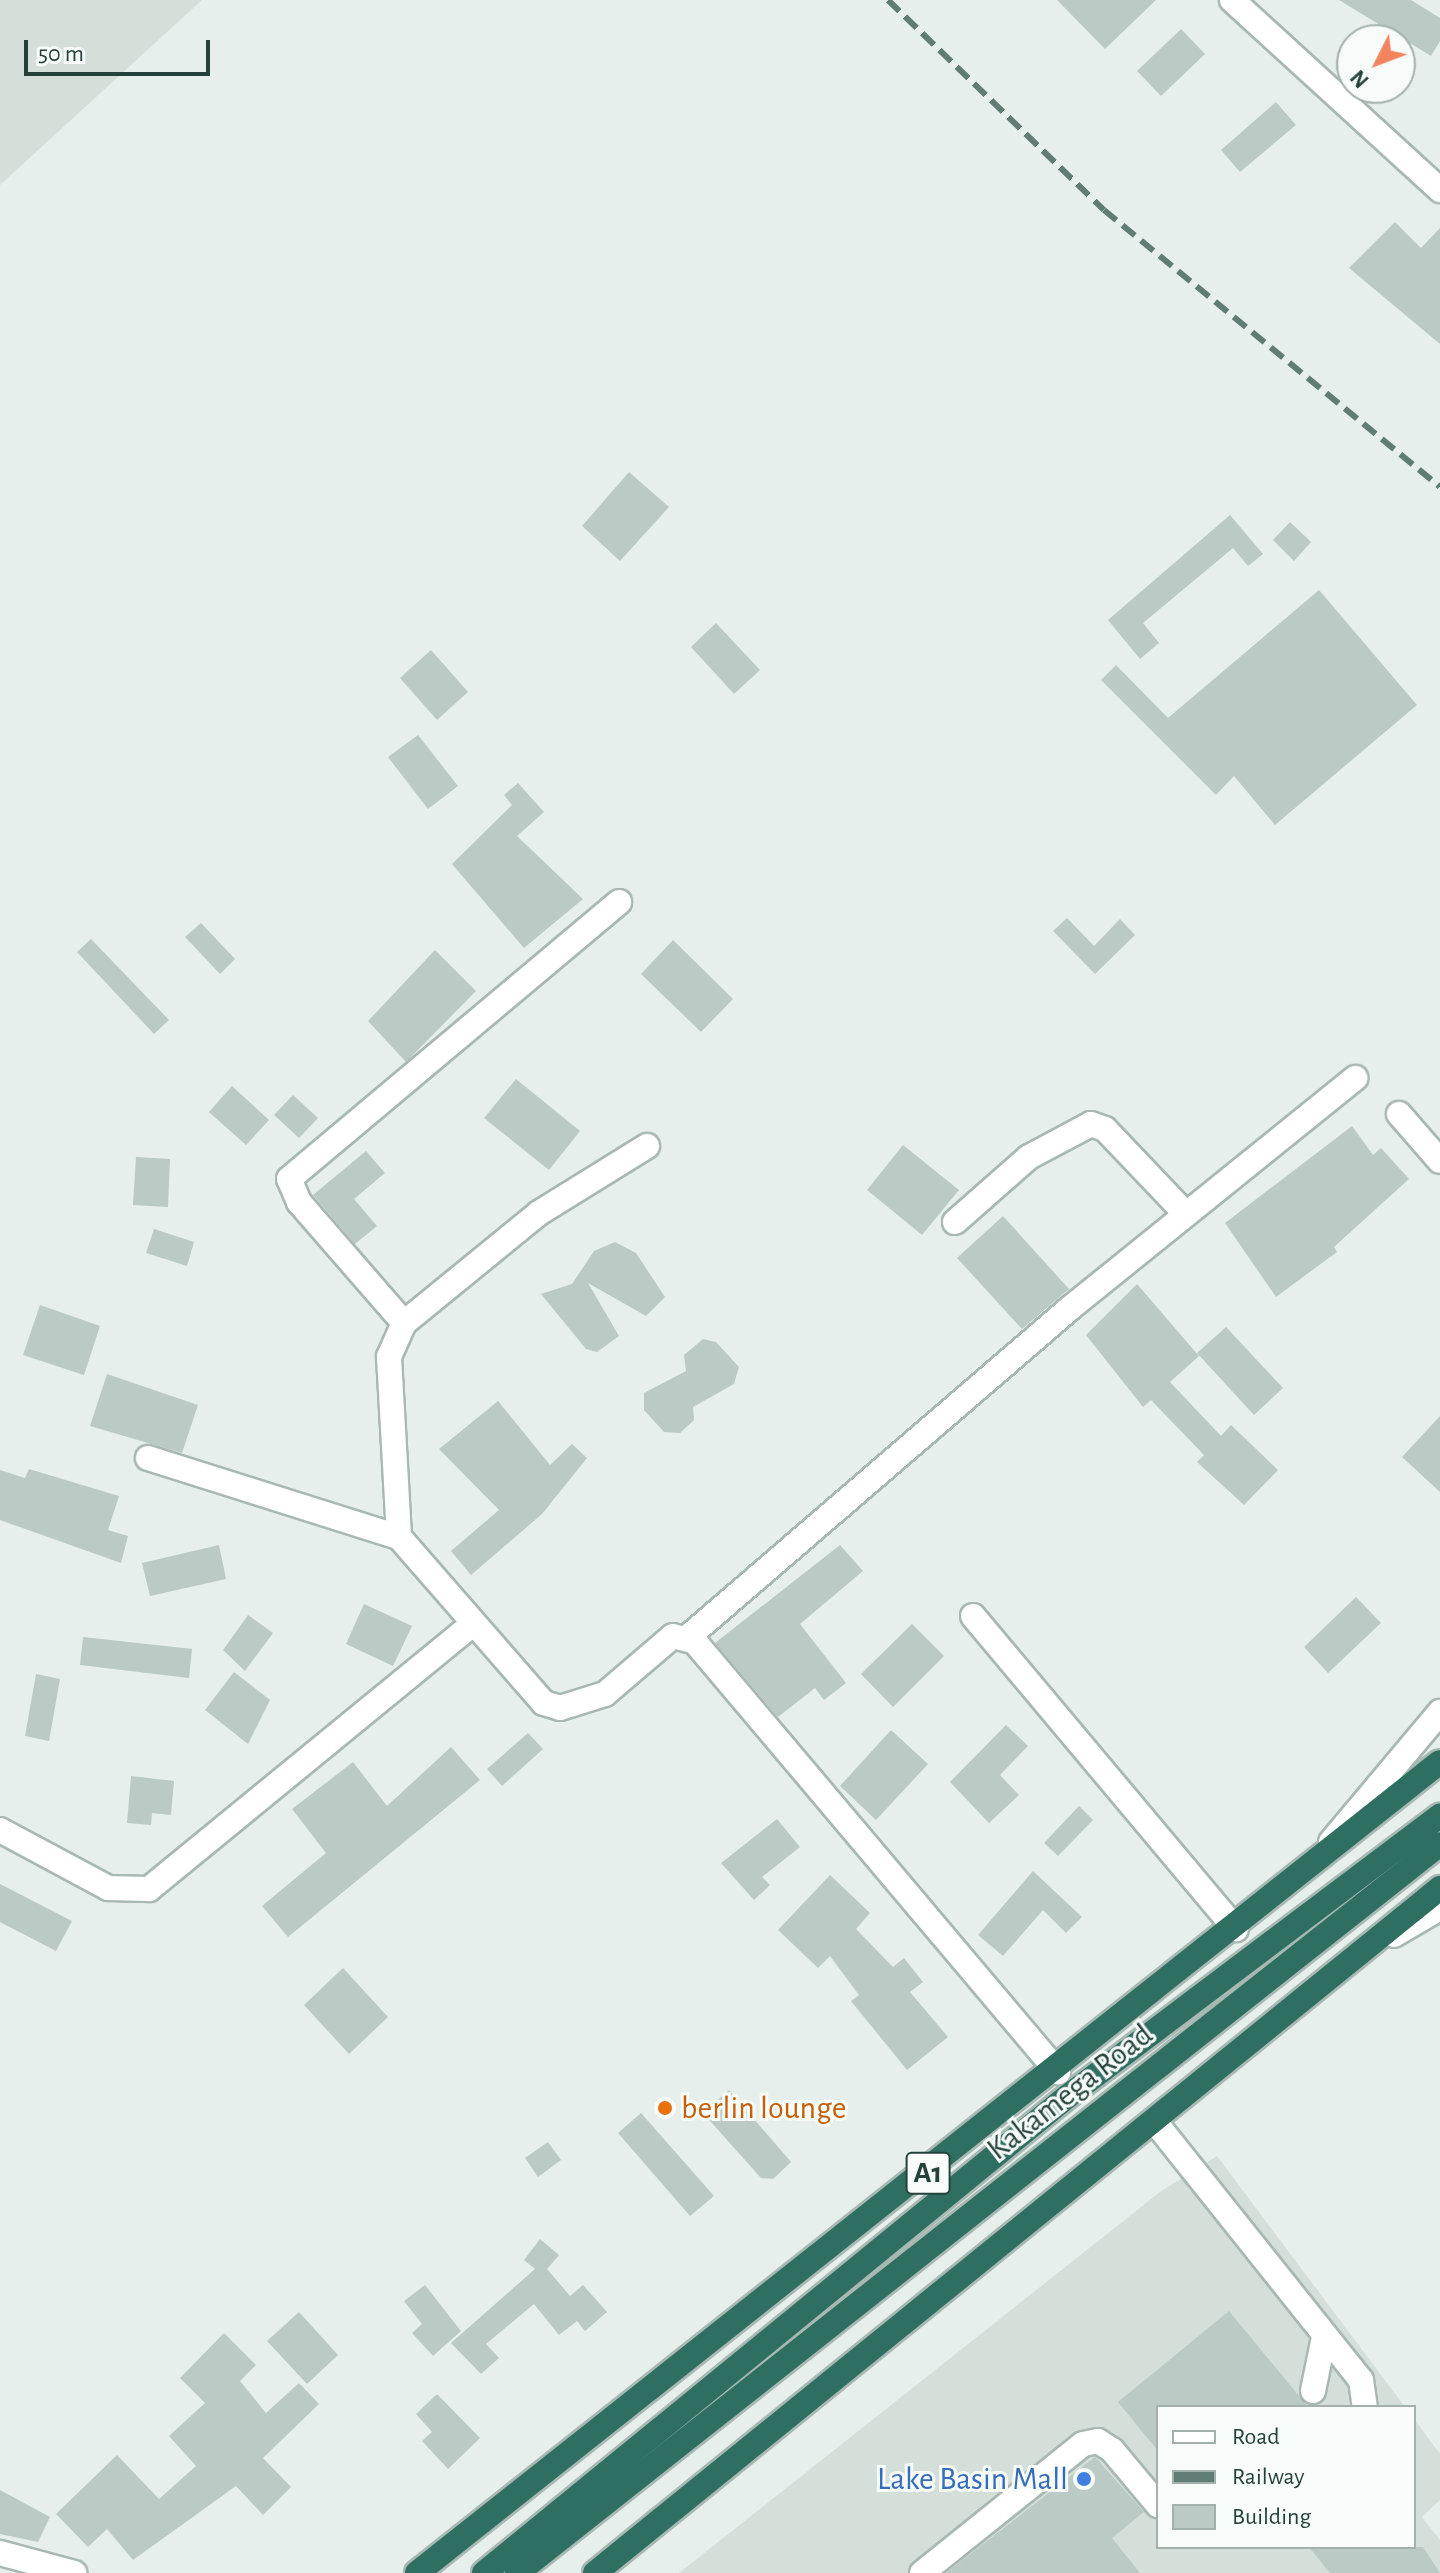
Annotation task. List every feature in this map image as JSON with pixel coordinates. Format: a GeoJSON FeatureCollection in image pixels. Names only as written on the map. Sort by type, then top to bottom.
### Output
{"type":"FeatureCollection","features":[{"type":"Feature","properties":{"kind":"highway","name":"A1"},"geometry":{"type":"LineString","coordinates":[[417,2573],[1058,2072],[1440,1762]]}},
{"type":"Feature","properties":{"kind":"highway","name":"Kakamega Road"},"geometry":{"type":"LineString","coordinates":[[484,2573],[1068,2096],[1440,1816]]}},
{"type":"Feature","properties":{"kind":"highway","name":"Kakamega Road"},"geometry":{"type":"LineString","coordinates":[[517,2573],[1440,1844]]}},
{"type":"Feature","properties":{"kind":"highway"},"geometry":{"type":"LineString","coordinates":[[611,2568],[1440,1888]]}},
{"type":"Feature","properties":{"kind":"street"},"geometry":{"type":"LineString","coordinates":[[1232,0],[1440,190]]}},
{"type":"Feature","properties":{"kind":"street"},"geometry":{"type":"LineString","coordinates":[[404,1323],[299,1202],[289,1179],[619,902]]}},
{"type":"Feature","properties":{"kind":"street"},"geometry":{"type":"LineString","coordinates":[[148,1458],[399,1537],[544,1703],[560,1708],[592,1702],[665,1641],[688,1637],[1186,1214],[1355,1078]]}},
{"type":"Feature","properties":{"kind":"street"},"geometry":{"type":"LineString","coordinates":[[1399,1114],[1440,1161]]}},
{"type":"Feature","properties":{"kind":"street"},"geometry":{"type":"LineString","coordinates":[[955,1222],[1029,1157],[1091,1124],[1105,1129],[1186,1214]]}},
{"type":"Feature","properties":{"kind":"street"},"geometry":{"type":"LineString","coordinates":[[399,1537],[389,1357],[404,1323],[539,1213],[647,1146]]}},
{"type":"Feature","properties":{"kind":"street"},"geometry":{"type":"LineString","coordinates":[[973,1616],[1236,1929]]}},
{"type":"Feature","properties":{"kind":"street"},"geometry":{"type":"LineString","coordinates":[[0,1830],[108,1888],[149,1889],[473,1624]]}},
{"type":"Feature","properties":{"kind":"street"},"geometry":{"type":"LineString","coordinates":[[688,1637],[1058,2072]]}},
{"type":"Feature","properties":{"kind":"street"},"geometry":{"type":"LineString","coordinates":[[1301,1877],[1440,1712]]}},
{"type":"Feature","properties":{"kind":"street"},"geometry":{"type":"LineString","coordinates":[[1363,1953],[1440,1908]]}},
{"type":"Feature","properties":{"kind":"street"},"geometry":{"type":"LineString","coordinates":[[1155,2122],[1361,2380],[1365,2405]]}},
{"type":"Feature","properties":{"kind":"street"},"geometry":{"type":"LineString","coordinates":[[1313,2391],[1324,2337]]}},
{"type":"Feature","properties":{"kind":"street"},"geometry":{"type":"LineString","coordinates":[[922,2573],[1083,2444],[1098,2441],[1112,2450],[1156,2503]]}},
{"type":"Feature","properties":{"kind":"street"},"geometry":{"type":"LineString","coordinates":[[0,2553],[74,2573]]}},
{"type":"Feature","properties":{"kind":"shaded area"},"geometry":{"type":"Polygon","coordinates":[[[0,0],[202,0],[0,185],[0,0]]]}},
{"type":"Feature","properties":{"kind":"shaded area"},"geometry":{"type":"Polygon","coordinates":[[[1217,2156],[1404,2405],[1156,2405],[1156,2549],[1416,2549],[1416,2422],[1440,2454],[1440,2500],[1422,2517],[1440,2540],[1440,2573],[679,2573],[1160,2192],[1217,2156]]]}},
{"type":"Feature","properties":{"kind":"building"},"geometry":{"type":"Polygon","coordinates":[[[1057,0],[1156,0],[1105,49],[1057,0]]]}},
{"type":"Feature","properties":{"kind":"building"},"geometry":{"type":"Polygon","coordinates":[[[1339,0],[1411,0],[1440,18],[1440,41],[1431,56],[1416,47],[1416,24],[1378,24],[1339,0]]]}},
{"type":"Feature","properties":{"kind":"building"},"geometry":{"type":"Polygon","coordinates":[[[1181,29],[1205,54],[1161,96],[1137,71],[1181,29]]]}},
{"type":"Feature","properties":{"kind":"building"},"geometry":{"type":"Polygon","coordinates":[[[1276,102],[1296,125],[1240,172],[1221,150],[1276,102]]]}},
{"type":"Feature","properties":{"kind":"building"},"geometry":{"type":"Polygon","coordinates":[[[1395,222],[1421,248],[1440,228],[1440,344],[1349,268],[1395,222]]]}},
{"type":"Feature","properties":{"kind":"building"},"geometry":{"type":"Polygon","coordinates":[[[629,472],[669,507],[620,561],[582,526],[629,472]]]}},
{"type":"Feature","properties":{"kind":"building"},"geometry":{"type":"Polygon","coordinates":[[[1230,515],[1263,554],[1248,566],[1233,548],[1143,623],[1159,643],[1140,659],[1108,620],[1230,515]]]}},
{"type":"Feature","properties":{"kind":"building"},"geometry":{"type":"Polygon","coordinates":[[[1290,522],[1311,542],[1294,561],[1273,540],[1290,522]]]}},
{"type":"Feature","properties":{"kind":"building"},"geometry":{"type":"Polygon","coordinates":[[[1319,590],[1417,705],[1275,825],[1234,776],[1216,795],[1101,680],[1116,665],[1168,718],[1319,590]]]}},
{"type":"Feature","properties":{"kind":"building"},"geometry":{"type":"Polygon","coordinates":[[[716,623],[760,670],[734,694],[691,647],[716,623]]]}},
{"type":"Feature","properties":{"kind":"building"},"geometry":{"type":"Polygon","coordinates":[[[431,650],[468,692],[437,720],[400,678],[431,650]]]}},
{"type":"Feature","properties":{"kind":"building"},"geometry":{"type":"Polygon","coordinates":[[[418,735],[458,786],[428,809],[388,757],[418,735]]]}},
{"type":"Feature","properties":{"kind":"building"},"geometry":{"type":"Polygon","coordinates":[[[518,783],[544,812],[517,836],[583,899],[524,948],[452,864],[512,805],[504,795],[518,783]]]}},
{"type":"Feature","properties":{"kind":"building"},"geometry":{"type":"Polygon","coordinates":[[[1067,918],[1094,946],[1120,919],[1135,935],[1095,974],[1053,931],[1067,918]]]}},
{"type":"Feature","properties":{"kind":"building"},"geometry":{"type":"Polygon","coordinates":[[[201,923],[235,959],[220,974],[185,937],[201,923]]]}},
{"type":"Feature","properties":{"kind":"building"},"geometry":{"type":"Polygon","coordinates":[[[91,939],[169,1020],[154,1034],[77,952],[91,939]]]}},
{"type":"Feature","properties":{"kind":"building"},"geometry":{"type":"Polygon","coordinates":[[[673,940],[733,999],[701,1032],[641,974],[673,940]]]}},
{"type":"Feature","properties":{"kind":"building"},"geometry":{"type":"Polygon","coordinates":[[[435,950],[476,991],[406,1062],[368,1021],[435,950]]]}},
{"type":"Feature","properties":{"kind":"building"},"geometry":{"type":"Polygon","coordinates":[[[516,1079],[580,1131],[549,1170],[484,1118],[516,1079]]]}},
{"type":"Feature","properties":{"kind":"building"},"geometry":{"type":"Polygon","coordinates":[[[232,1086],[269,1120],[246,1145],[209,1112],[232,1086]]]}},
{"type":"Feature","properties":{"kind":"building"},"geometry":{"type":"Polygon","coordinates":[[[293,1095],[318,1118],[299,1138],[274,1115],[293,1095]]]}},
{"type":"Feature","properties":{"kind":"building"},"geometry":{"type":"Polygon","coordinates":[[[1352,1126],[1373,1155],[1381,1148],[1409,1179],[1334,1247],[1337,1252],[1276,1297],[1225,1223],[1352,1126]]]}},
{"type":"Feature","properties":{"kind":"building"},"geometry":{"type":"Polygon","coordinates":[[[903,1145],[959,1190],[922,1235],[867,1190],[903,1145]]]}},
{"type":"Feature","properties":{"kind":"building"},"geometry":{"type":"Polygon","coordinates":[[[366,1151],[385,1173],[354,1199],[377,1226],[355,1244],[313,1195],[366,1151]]]}},
{"type":"Feature","properties":{"kind":"building"},"geometry":{"type":"Polygon","coordinates":[[[136,1157],[170,1159],[168,1207],[133,1205],[136,1157]]]}},
{"type":"Feature","properties":{"kind":"building"},"geometry":{"type":"Polygon","coordinates":[[[1003,1216],[1069,1289],[1022,1329],[957,1258],[1003,1216]]]}},
{"type":"Feature","properties":{"kind":"building"},"geometry":{"type":"Polygon","coordinates":[[[154,1229],[194,1242],[187,1266],[146,1253],[154,1229]]]}},
{"type":"Feature","properties":{"kind":"building"},"geometry":{"type":"Polygon","coordinates":[[[615,1242],[636,1253],[665,1297],[646,1316],[588,1283],[619,1336],[597,1352],[586,1349],[541,1294],[572,1284],[594,1251],[615,1242]]]}},
{"type":"Feature","properties":{"kind":"building"},"geometry":{"type":"Polygon","coordinates":[[[1137,1284],[1199,1356],[1170,1382],[1221,1436],[1231,1425],[1278,1470],[1244,1505],[1197,1462],[1204,1455],[1151,1400],[1143,1407],[1086,1335],[1137,1284]]]}},
{"type":"Feature","properties":{"kind":"building"},"geometry":{"type":"Polygon","coordinates":[[[40,1305],[100,1326],[84,1375],[23,1355],[40,1305]]]}},
{"type":"Feature","properties":{"kind":"building"},"geometry":{"type":"Polygon","coordinates":[[[1226,1327],[1283,1388],[1254,1415],[1197,1353],[1226,1327]]]}},
{"type":"Feature","properties":{"kind":"building"},"geometry":{"type":"Polygon","coordinates":[[[703,1339],[716,1342],[739,1367],[734,1384],[693,1407],[694,1420],[680,1433],[664,1432],[644,1410],[644,1393],[686,1371],[684,1355],[703,1339]]]}},
{"type":"Feature","properties":{"kind":"building"},"geometry":{"type":"Polygon","coordinates":[[[107,1374],[198,1405],[182,1453],[90,1426],[107,1374]]]}},
{"type":"Feature","properties":{"kind":"building"},"geometry":{"type":"Polygon","coordinates":[[[498,1401],[550,1465],[572,1444],[587,1458],[542,1514],[471,1575],[451,1551],[499,1510],[439,1449],[498,1401]]]}},
{"type":"Feature","properties":{"kind":"building"},"geometry":{"type":"Polygon","coordinates":[[[1440,1416],[1440,1492],[1402,1457],[1440,1416]]]}},
{"type":"Feature","properties":{"kind":"building"},"geometry":{"type":"Polygon","coordinates":[[[29,1469],[119,1496],[108,1530],[128,1536],[121,1563],[0,1520],[0,1470],[25,1478],[29,1469]]]}},
{"type":"Feature","properties":{"kind":"building"},"geometry":{"type":"Polygon","coordinates":[[[219,1545],[226,1579],[150,1596],[142,1563],[219,1545]]]}},
{"type":"Feature","properties":{"kind":"building"},"geometry":{"type":"Polygon","coordinates":[[[840,1545],[863,1571],[800,1624],[846,1683],[824,1700],[815,1688],[778,1717],[715,1643],[840,1545]]]}},
{"type":"Feature","properties":{"kind":"building"},"geometry":{"type":"Polygon","coordinates":[[[1356,1597],[1381,1623],[1328,1673],[1304,1647],[1356,1597]]]}},
{"type":"Feature","properties":{"kind":"building"},"geometry":{"type":"Polygon","coordinates":[[[364,1604],[412,1626],[393,1666],[346,1644],[364,1604]]]}},
{"type":"Feature","properties":{"kind":"building"},"geometry":{"type":"Polygon","coordinates":[[[248,1615],[273,1633],[245,1671],[223,1650],[248,1615]]]}},
{"type":"Feature","properties":{"kind":"building"},"geometry":{"type":"Polygon","coordinates":[[[912,1624],[944,1656],[893,1707],[861,1674],[912,1624]]]}},
{"type":"Feature","properties":{"kind":"building"},"geometry":{"type":"Polygon","coordinates":[[[83,1637],[192,1649],[189,1678],[80,1665],[83,1637]]]}},
{"type":"Feature","properties":{"kind":"building"},"geometry":{"type":"Polygon","coordinates":[[[234,1672],[270,1700],[248,1744],[205,1710],[234,1672]]]}},
{"type":"Feature","properties":{"kind":"building"},"geometry":{"type":"Polygon","coordinates":[[[36,1674],[60,1679],[49,1741],[25,1736],[36,1674]]]}},
{"type":"Feature","properties":{"kind":"building"},"geometry":{"type":"Polygon","coordinates":[[[1006,1725],[1028,1746],[1000,1775],[1019,1795],[989,1823],[950,1782],[1006,1725]]]}},
{"type":"Feature","properties":{"kind":"building"},"geometry":{"type":"Polygon","coordinates":[[[891,1730],[928,1764],[876,1820],[840,1786],[891,1730]]]}},
{"type":"Feature","properties":{"kind":"building"},"geometry":{"type":"Polygon","coordinates":[[[528,1733],[543,1749],[502,1786],[487,1769],[528,1733]]]}},
{"type":"Feature","properties":{"kind":"building"},"geometry":{"type":"Polygon","coordinates":[[[451,1747],[480,1780],[288,1937],[262,1906],[326,1853],[292,1809],[353,1762],[387,1806],[451,1747]]]}},
{"type":"Feature","properties":{"kind":"building"},"geometry":{"type":"Polygon","coordinates":[[[131,1776],[174,1781],[171,1815],[152,1813],[151,1825],[127,1823],[131,1776]]]}},
{"type":"Feature","properties":{"kind":"building"},"geometry":{"type":"Polygon","coordinates":[[[1079,1806],[1093,1820],[1058,1856],[1044,1843],[1079,1806]]]}},
{"type":"Feature","properties":{"kind":"building"},"geometry":{"type":"Polygon","coordinates":[[[777,1819],[800,1847],[762,1877],[770,1885],[754,1900],[721,1863],[777,1819]]]}},
{"type":"Feature","properties":{"kind":"building"},"geometry":{"type":"Polygon","coordinates":[[[1033,1871],[1082,1917],[1066,1933],[1043,1910],[1003,1956],[978,1935],[1033,1871]]]}},
{"type":"Feature","properties":{"kind":"building"},"geometry":{"type":"Polygon","coordinates":[[[830,1875],[870,1913],[856,1929],[893,1967],[904,1958],[923,1982],[910,1992],[948,2037],[907,2070],[851,2001],[859,1995],[830,1956],[818,1968],[778,1930],[830,1875]]]}},
{"type":"Feature","properties":{"kind":"building"},"geometry":{"type":"Polygon","coordinates":[[[0,1884],[72,1921],[56,1951],[0,1922],[0,1884]]]}},
{"type":"Feature","properties":{"kind":"building"},"geometry":{"type":"Polygon","coordinates":[[[343,1968],[388,2017],[349,2054],[304,2005],[343,1968]]]}},
{"type":"Feature","properties":{"kind":"building"},"geometry":{"type":"Polygon","coordinates":[[[729,2090],[791,2162],[773,2179],[761,2178],[703,2113],[729,2090]]]}},
{"type":"Feature","properties":{"kind":"building"},"geometry":{"type":"Polygon","coordinates":[[[641,2113],[714,2196],[690,2216],[618,2133],[641,2113]]]}},
{"type":"Feature","properties":{"kind":"building"},"geometry":{"type":"Polygon","coordinates":[[[548,2142],[561,2160],[538,2177],[525,2158],[548,2142]]]}},
{"type":"Feature","properties":{"kind":"building"},"geometry":{"type":"Polygon","coordinates":[[[540,2239],[559,2255],[547,2269],[570,2296],[583,2285],[607,2312],[585,2331],[577,2321],[559,2335],[534,2304],[486,2344],[499,2358],[481,2374],[451,2343],[535,2269],[524,2260],[540,2239]]]}},
{"type":"Feature","properties":{"kind":"building"},"geometry":{"type":"Polygon","coordinates":[[[425,2285],[461,2331],[433,2356],[412,2333],[422,2324],[404,2301],[425,2285]]]}},
{"type":"Feature","properties":{"kind":"building","name":"Lake Basin Mall"},"geometry":{"type":"Polygon","coordinates":[[[1229,2311],[1306,2405],[1156,2405],[1156,2449],[1118,2402],[1229,2311]]]}},
{"type":"Feature","properties":{"kind":"building"},"geometry":{"type":"Polygon","coordinates":[[[299,2312],[338,2355],[307,2384],[267,2341],[299,2312]]]}},
{"type":"Feature","properties":{"kind":"building"},"geometry":{"type":"Polygon","coordinates":[[[224,2333],[256,2365],[240,2381],[266,2413],[299,2383],[319,2404],[263,2458],[291,2487],[263,2515],[236,2486],[133,2560],[107,2529],[88,2547],[56,2514],[117,2455],[159,2499],[196,2466],[169,2436],[205,2403],[180,2378],[224,2333]]]}},
{"type":"Feature","properties":{"kind":"building"},"geometry":{"type":"Polygon","coordinates":[[[437,2394],[480,2438],[448,2469],[422,2441],[432,2432],[416,2414],[437,2394]]]}},
{"type":"Feature","properties":{"kind":"building","name":"Lake Basin Mall"},"geometry":{"type":"Polygon","coordinates":[[[1095,2457],[1144,2512],[1112,2538],[1140,2573],[946,2573],[1095,2457]]]}},
{"type":"Feature","properties":{"kind":"building"},"geometry":{"type":"Polygon","coordinates":[[[0,2490],[50,2517],[38,2542],[0,2534],[0,2490]]]}},
{"type":"Feature","properties":{"kind":"building"},"geometry":{"type":"Polygon","coordinates":[[[1423,2547],[1440,2573],[1330,2573],[1311,2549],[1423,2547]]]}},
{"type":"Feature","properties":{"kind":"railway"},"geometry":{"type":"LineString","coordinates":[[888,0],[1104,210],[1440,487]]}},
{"type":"Feature","properties":{"kind":"place","name":"berlin lounge"},"geometry":{"type":"Point","coordinates":[665,2108]}},
{"type":"Feature","properties":{"kind":"place","name":"Lake Basin Mall"},"geometry":{"type":"Point","coordinates":[1084,2479]}}]}
